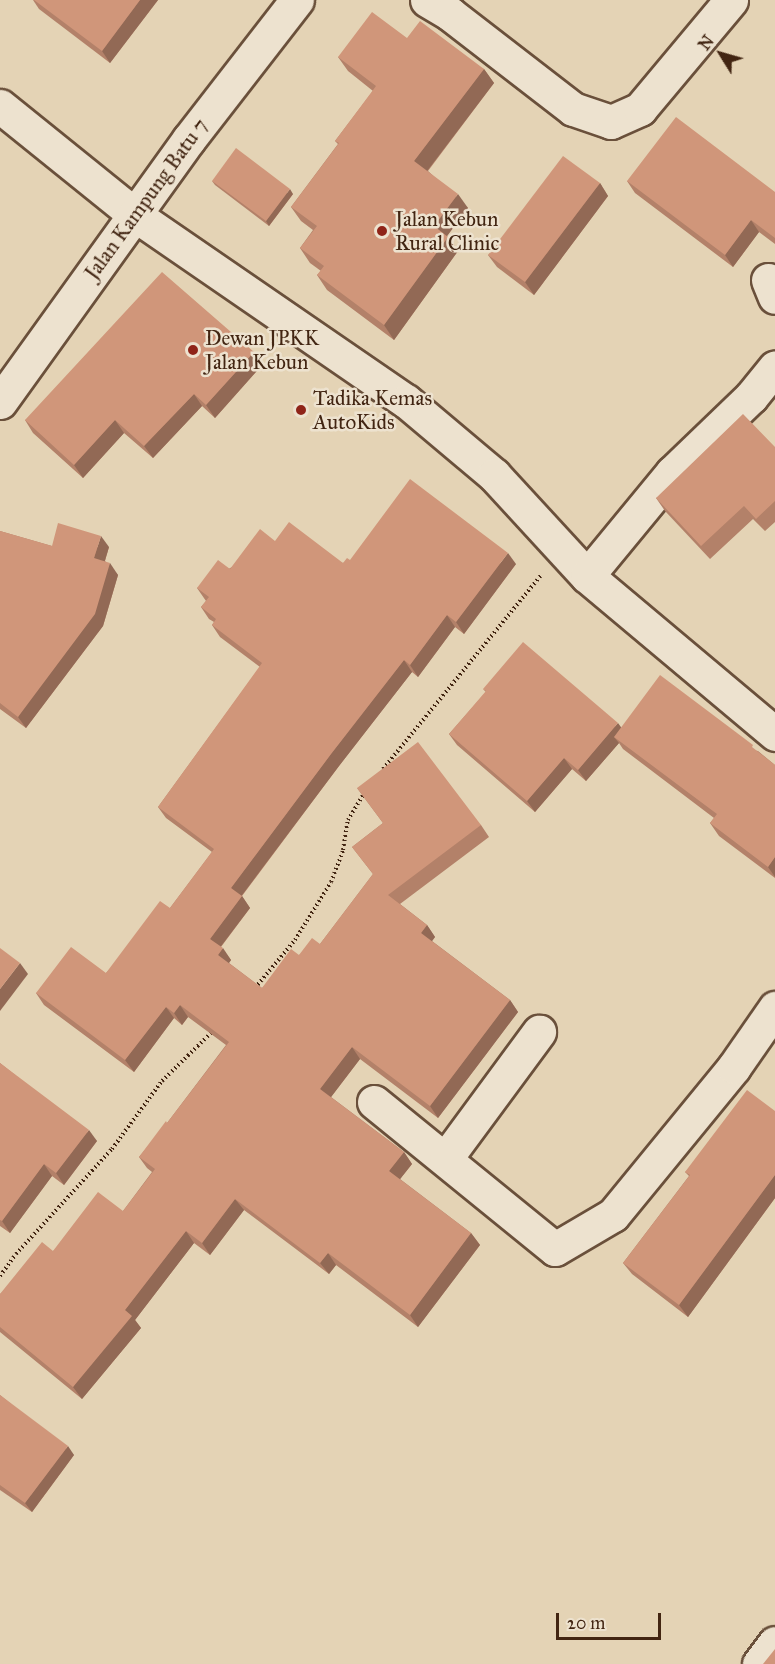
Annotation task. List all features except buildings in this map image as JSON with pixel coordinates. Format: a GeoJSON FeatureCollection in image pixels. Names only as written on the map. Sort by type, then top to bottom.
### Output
{"type":"FeatureCollection","features":[{"type":"Feature","properties":{"kind":"street","name":"Jalan Kampung Batu 7"},"geometry":{"type":"LineString","coordinates":[[0,402],[189,139],[297,0]]}},
{"type":"Feature","properties":{"kind":"street"},"geometry":{"type":"LineString","coordinates":[[427,0],[450,14],[573,109],[611,122],[640,109],[731,0]]}},
{"type":"Feature","properties":{"kind":"street"},"geometry":{"type":"LineString","coordinates":[[0,106],[135,215],[406,401],[494,475],[587,576],[775,734]]}},
{"type":"Feature","properties":{"kind":"street"},"geometry":{"type":"LineString","coordinates":[[587,576],[672,473],[751,398],[775,367]]}},
{"type":"Feature","properties":{"kind":"street"},"geometry":{"type":"LineString","coordinates":[[374,1102],[446,1158],[555,1249],[613,1215],[734,1067],[775,1008]]}},
{"type":"Feature","properties":{"kind":"street"},"geometry":{"type":"LineString","coordinates":[[446,1158],[539,1032]]}},
{"type":"Feature","properties":{"kind":"street"},"geometry":{"type":"LineString","coordinates":[[759,1664],[775,1643]]}},
{"type":"Feature","properties":{"kind":"path"},"geometry":{"type":"LineString","coordinates":[[377,776],[563,549]]}},
{"type":"Feature","properties":{"kind":"path"},"geometry":{"type":"LineString","coordinates":[[249,994],[295,940],[332,882],[343,850],[348,820],[357,802],[370,785]]}},
{"type":"Feature","properties":{"kind":"path"},"geometry":{"type":"LineString","coordinates":[[0,1276],[16,1254],[112,1149],[162,1081],[220,1024]]}},
{"type":"Feature","properties":{"kind":"place","name":"Jalan Kebun Rural Clinic"},"geometry":{"type":"Point","coordinates":[382,231]}},
{"type":"Feature","properties":{"kind":"place","name":"Dewan JPKK Jalan Kebun"},"geometry":{"type":"Point","coordinates":[193,350]}},
{"type":"Feature","properties":{"kind":"place","name":"Tadika Kemas AutoKids"},"geometry":{"type":"Point","coordinates":[301,410]}}]}
